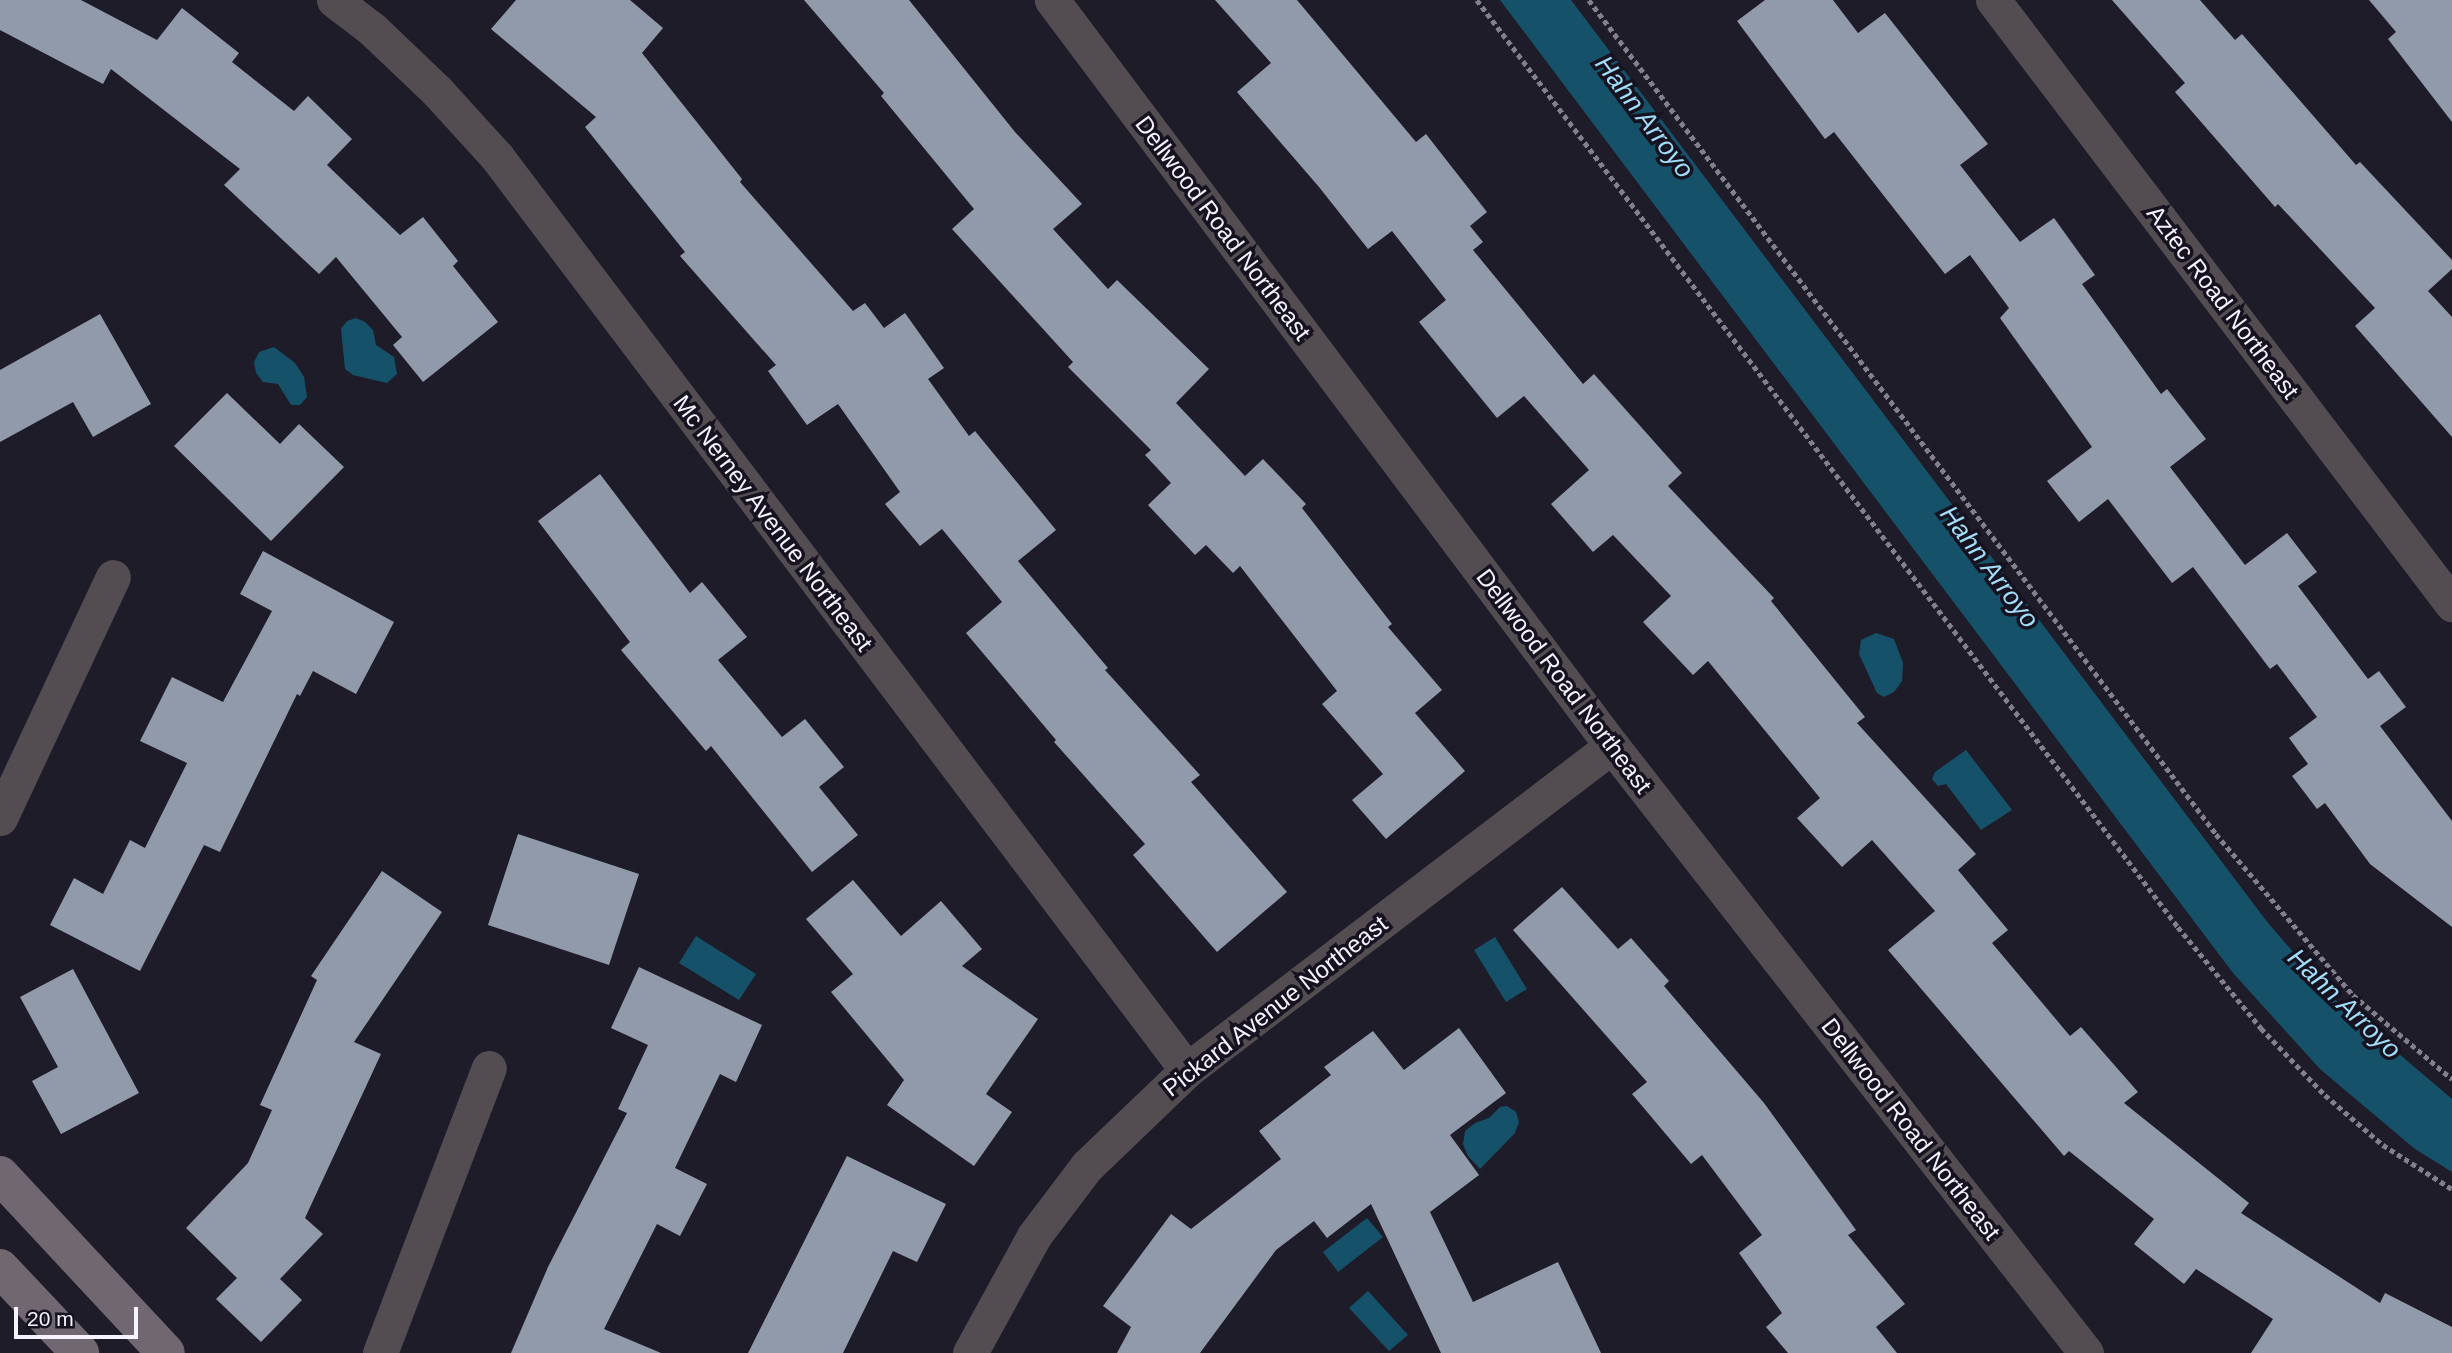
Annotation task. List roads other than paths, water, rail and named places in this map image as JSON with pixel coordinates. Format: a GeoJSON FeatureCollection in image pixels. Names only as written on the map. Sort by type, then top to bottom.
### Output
{"type":"FeatureCollection","features":[{"type":"Feature","properties":{"kind":"street","name":"Mc Nerney Avenue Northeast"},"geometry":{"type":"LineString","coordinates":[[334,0],[372,29],[437,91],[497,157],[1187,1070]]}},
{"type":"Feature","properties":{"kind":"street","name":"Dellwood Road Northeast"},"geometry":{"type":"LineString","coordinates":[[1052,0],[1612,746],[2087,1353]]}},
{"type":"Feature","properties":{"kind":"street","name":"Aztec Road Northeast"},"geometry":{"type":"LineString","coordinates":[[1993,0],[2452,604]]}},
{"type":"Feature","properties":{"kind":"street"},"geometry":{"type":"LineString","coordinates":[[0,818],[113,578]]}},
{"type":"Feature","properties":{"kind":"street","name":"Pickard Avenue Northeast"},"geometry":{"type":"LineString","coordinates":[[970,1353],[1034,1236],[1087,1166],[1187,1070],[1612,746]]}},
{"type":"Feature","properties":{"kind":"street"},"geometry":{"type":"LineString","coordinates":[[380,1353],[489,1068]]}},
{"type":"Feature","properties":{"kind":"street"},"geometry":{"type":"LineString","coordinates":[[0,1175],[166,1353]]}},
{"type":"Feature","properties":{"kind":"street"},"geometry":{"type":"LineString","coordinates":[[0,1268],[80,1353]]}},
{"type":"Feature","properties":{"kind":"water","name":"Hahn Arroyo"},"geometry":{"type":"Polygon","coordinates":[[[1500,0],[1571,0],[2268,923],[2331,996],[2452,1099],[2452,1172],[2415,1149],[2320,1069],[2233,973],[1500,0]]]}},
{"type":"Feature","properties":{"kind":"water"},"geometry":{"type":"Polygon","coordinates":[[[356,318],[373,330],[376,345],[394,357],[397,374],[387,383],[353,375],[345,369],[341,329],[347,321],[356,318]]]}},
{"type":"Feature","properties":{"kind":"water"},"geometry":{"type":"Polygon","coordinates":[[[274,347],[295,363],[304,377],[307,397],[300,405],[291,405],[278,384],[263,382],[256,373],[254,362],[259,352],[274,347]]]}},
{"type":"Feature","properties":{"kind":"water"},"geometry":{"type":"Polygon","coordinates":[[[1876,633],[1894,639],[1903,663],[1902,681],[1894,692],[1884,697],[1877,693],[1859,654],[1861,640],[1876,633]]]}},
{"type":"Feature","properties":{"kind":"water"},"geometry":{"type":"Polygon","coordinates":[[[1966,750],[2012,810],[1981,830],[1946,784],[1938,786],[1932,779],[1935,772],[1966,750]]]}},
{"type":"Feature","properties":{"kind":"water"},"geometry":{"type":"Polygon","coordinates":[[[696,936],[756,974],[739,1000],[679,963],[696,936]]]}},
{"type":"Feature","properties":{"kind":"water"},"geometry":{"type":"Polygon","coordinates":[[[1495,937],[1527,989],[1506,1002],[1474,950],[1495,937]]]}},
{"type":"Feature","properties":{"kind":"water"},"geometry":{"type":"Polygon","coordinates":[[[1507,1106],[1516,1112],[1519,1122],[1515,1133],[1480,1169],[1468,1156],[1463,1144],[1465,1131],[1475,1123],[1489,1118],[1500,1107],[1507,1106]]]}},
{"type":"Feature","properties":{"kind":"water"},"geometry":{"type":"Polygon","coordinates":[[[1367,1218],[1383,1237],[1338,1272],[1323,1252],[1367,1218]]]}},
{"type":"Feature","properties":{"kind":"water"},"geometry":{"type":"Polygon","coordinates":[[[1368,1291],[1408,1335],[1389,1351],[1349,1308],[1368,1291]]]}}]}
